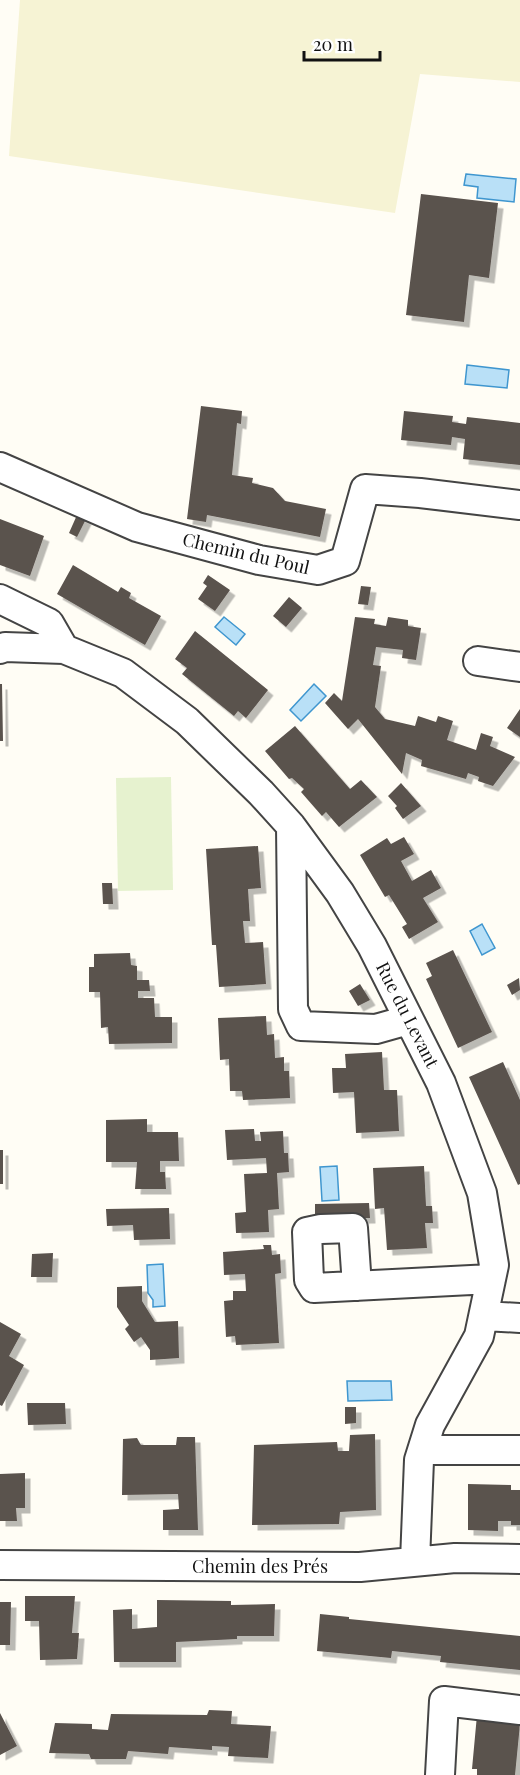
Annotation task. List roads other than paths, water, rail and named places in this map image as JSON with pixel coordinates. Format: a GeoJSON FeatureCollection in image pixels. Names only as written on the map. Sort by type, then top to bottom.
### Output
{"type":"FeatureCollection","features":[{"type":"Feature","properties":{"kind":"street","name":"Chemin du Poul"},"geometry":{"type":"LineString","coordinates":[[0,467],[137,527],[259,560],[318,570],[345,561],[365,489],[520,505]]}},
{"type":"Feature","properties":{"kind":"street"},"geometry":{"type":"LineString","coordinates":[[0,599],[49,623],[64,649]]}},
{"type":"Feature","properties":{"kind":"street","name":"Rue du Levant"},"geometry":{"type":"LineString","coordinates":[[0,649],[5,647],[64,649],[123,674],[187,721],[261,793],[291,826],[340,893],[372,946],[441,1083],[482,1193],[494,1265],[479,1336],[430,1425],[419,1460],[415,1561]]}},
{"type":"Feature","properties":{"kind":"street"},"geometry":{"type":"LineString","coordinates":[[478,661],[520,667]]}},
{"type":"Feature","properties":{"kind":"street"},"geometry":{"type":"LineString","coordinates":[[291,826],[293,1009],[301,1026],[376,1029],[408,1020]]}},
{"type":"Feature","properties":{"kind":"street"},"geometry":{"type":"LineString","coordinates":[[357,1286],[491,1279]]}},
{"type":"Feature","properties":{"kind":"street"},"geometry":{"type":"LineString","coordinates":[[484,1316],[520,1318]]}},
{"type":"Feature","properties":{"kind":"street"},"geometry":{"type":"LineString","coordinates":[[424,1450],[520,1450]]}},
{"type":"Feature","properties":{"kind":"street","name":"Chemin des Prés"},"geometry":{"type":"LineString","coordinates":[[0,1565],[360,1567],[455,1558],[520,1559]]}},
{"type":"Feature","properties":{"kind":"street"},"geometry":{"type":"LineString","coordinates":[[440,1775],[444,1701],[520,1710]]}},
{"type":"Feature","properties":{"kind":"water"},"geometry":{"type":"Polygon","coordinates":[[[466,174],[516,179],[514,202],[477,198],[478,187],[464,185],[466,174]]]}},
{"type":"Feature","properties":{"kind":"water"},"geometry":{"type":"Polygon","coordinates":[[[467,365],[509,370],[507,388],[465,384],[467,365]]]}},
{"type":"Feature","properties":{"kind":"water"},"geometry":{"type":"Polygon","coordinates":[[[224,617],[245,634],[236,645],[215,627],[224,617]]]}},
{"type":"Feature","properties":{"kind":"water"},"geometry":{"type":"Polygon","coordinates":[[[314,684],[326,696],[301,721],[290,710],[314,684]]]}},
{"type":"Feature","properties":{"kind":"water"},"geometry":{"type":"Polygon","coordinates":[[[482,924],[495,948],[482,955],[470,931],[482,924]]]}},
{"type":"Feature","properties":{"kind":"water"},"geometry":{"type":"Polygon","coordinates":[[[337,1166],[339,1200],[322,1201],[320,1167],[337,1166]]]}},
{"type":"Feature","properties":{"kind":"water"},"geometry":{"type":"Polygon","coordinates":[[[163,1264],[165,1306],[153,1307],[153,1300],[148,1293],[147,1265],[163,1264]]]}},
{"type":"Feature","properties":{"kind":"water"},"geometry":{"type":"Polygon","coordinates":[[[347,1381],[391,1381],[392,1400],[348,1401],[347,1381]]]}}]}
